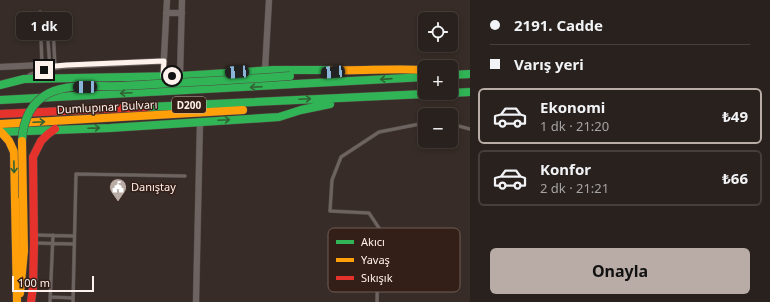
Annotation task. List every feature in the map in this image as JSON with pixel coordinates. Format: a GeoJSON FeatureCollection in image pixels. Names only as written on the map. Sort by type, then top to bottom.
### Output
{"type":"FeatureCollection","features":[{"type":"Feature","properties":{"kind":"main road"},"geometry":{"type":"LineString","coordinates":[[0,85],[24,79],[180,76],[265,70],[306,69],[348,71]]}},
{"type":"Feature","properties":{"kind":"main road"},"geometry":{"type":"LineString","coordinates":[[18,302],[24,251],[22,133],[25,118],[32,107],[45,96],[60,89],[70,87],[290,76],[348,71],[389,69],[418,70]]}},
{"type":"Feature","properties":{"kind":"main road"},"geometry":{"type":"LineString","coordinates":[[458,74],[470,74]]}},
{"type":"Feature","properties":{"kind":"main road","name":"Dumlupınar Bulvarı"},"geometry":{"type":"LineString","coordinates":[[0,100],[418,77]]}},
{"type":"Feature","properties":{"kind":"main road"},"geometry":{"type":"LineString","coordinates":[[458,93],[470,92]]}},
{"type":"Feature","properties":{"kind":"main road","name":"Dumlupınar Bulvarı"},"geometry":{"type":"LineString","coordinates":[[0,114],[418,95]]}},
{"type":"Feature","properties":{"kind":"main road"},"geometry":{"type":"LineString","coordinates":[[0,129],[110,128],[279,117],[309,108],[378,97]]}},
{"type":"Feature","properties":{"kind":"main road","name":"Dumlupınar Bulvarı"},"geometry":{"type":"LineString","coordinates":[[0,129],[267,108],[286,100]]}},
{"type":"Feature","properties":{"kind":"main road"},"geometry":{"type":"LineString","coordinates":[[0,129],[9,141],[14,152],[16,279],[18,302]]}},
{"type":"Feature","properties":{"kind":"main road"},"geometry":{"type":"LineString","coordinates":[[31,302],[33,287],[34,239],[33,157],[42,141],[55,129]]}},
{"type":"Feature","properties":{"kind":"main road"},"geometry":{"type":"LineString","coordinates":[[14,152],[24,149],[33,157]]}},
{"type":"Feature","properties":{"kind":"street"},"geometry":{"type":"LineString","coordinates":[[163,76],[167,0]]}},
{"type":"Feature","properties":{"kind":"street"},"geometry":{"type":"LineString","coordinates":[[180,76],[182,0]]}},
{"type":"Feature","properties":{"kind":"street"},"geometry":{"type":"LineString","coordinates":[[265,70],[269,0]]}},
{"type":"Feature","properties":{"kind":"street"},"geometry":{"type":"LineString","coordinates":[[166,13],[182,13]]}},
{"type":"Feature","properties":{"kind":"street"},"geometry":{"type":"LineString","coordinates":[[24,79],[53,67],[164,61]]}},
{"type":"Feature","properties":{"kind":"street"},"geometry":{"type":"LineString","coordinates":[[0,67],[42,65]]}},
{"type":"Feature","properties":{"kind":"street"},"geometry":{"type":"LineString","coordinates":[[196,302],[200,122]]}},
{"type":"Feature","properties":{"kind":"lane"},"geometry":{"type":"LineString","coordinates":[[40,12],[42,65]]}},
{"type":"Feature","properties":{"kind":"lane"},"geometry":{"type":"LineString","coordinates":[[47,27],[53,67]]}},
{"type":"Feature","properties":{"kind":"lane"},"geometry":{"type":"LineString","coordinates":[[53,27],[53,67]]}},
{"type":"Feature","properties":{"kind":"lane"},"geometry":{"type":"LineString","coordinates":[[379,228],[369,213],[330,211],[332,180],[342,158],[379,132],[418,124]]}},
{"type":"Feature","properties":{"kind":"lane"},"geometry":{"type":"LineString","coordinates":[[458,126],[470,129]]}},
{"type":"Feature","properties":{"kind":"lane"},"geometry":{"type":"LineString","coordinates":[[50,297],[73,300],[76,174],[185,176]]}},
{"type":"Feature","properties":{"kind":"lane"},"geometry":{"type":"LineString","coordinates":[[50,302],[53,235]]}},
{"type":"Feature","properties":{"kind":"lane"},"geometry":{"type":"LineString","coordinates":[[34,239],[53,235],[74,236]]}},
{"type":"Feature","properties":{"kind":"lane"},"geometry":{"type":"LineString","coordinates":[[34,239],[53,243],[74,244]]}},
{"type":"Feature","properties":{"kind":"lane"},"geometry":{"type":"LineString","coordinates":[[377,292],[377,302]]}},
{"type":"Feature","properties":{"kind":"traffic: fast"},"geometry":{"type":"LineString","coordinates":[[0,85],[24,79],[180,76],[274,70],[331,70]]}},
{"type":"Feature","properties":{"kind":"traffic: fast"},"geometry":{"type":"LineString","coordinates":[[458,75],[470,74]]}},
{"type":"Feature","properties":{"kind":"traffic: fast"},"geometry":{"type":"LineString","coordinates":[[22,141],[24,126],[32,107],[42,97],[65,88],[290,76]]}},
{"type":"Feature","properties":{"kind":"traffic: fast"},"geometry":{"type":"LineString","coordinates":[[0,100],[418,77]]}},
{"type":"Feature","properties":{"kind":"traffic: fast"},"geometry":{"type":"LineString","coordinates":[[458,93],[470,92]]}},
{"type":"Feature","properties":{"kind":"traffic: fast"},"geometry":{"type":"LineString","coordinates":[[147,107],[418,94]]}},
{"type":"Feature","properties":{"kind":"traffic: fast"},"geometry":{"type":"LineString","coordinates":[[0,132],[110,128],[279,117],[301,110],[330,104]]}},
{"type":"Feature","properties":{"kind":"traffic: slow"},"geometry":{"type":"LineString","coordinates":[[331,70],[418,70]]}},
{"type":"Feature","properties":{"kind":"traffic: slow"},"geometry":{"type":"LineString","coordinates":[[0,124],[243,110]]}},
{"type":"Feature","properties":{"kind":"traffic: slow"},"geometry":{"type":"LineString","coordinates":[[1,132],[9,141],[14,152],[17,302]]}},
{"type":"Feature","properties":{"kind":"traffic: slow"},"geometry":{"type":"LineString","coordinates":[[22,141],[23,198]]}},
{"type":"Feature","properties":{"kind":"traffic: slow"},"geometry":{"type":"LineString","coordinates":[[20,293],[24,251],[23,198]]}},
{"type":"Feature","properties":{"kind":"traffic: jam"},"geometry":{"type":"LineString","coordinates":[[0,114],[147,107]]}},
{"type":"Feature","properties":{"kind":"traffic: jam"},"geometry":{"type":"LineString","coordinates":[[31,302],[33,287],[34,243],[33,157],[41,141],[55,129]]}},
{"type":"Feature","properties":{"kind":"place","name":"Danıştay"},"geometry":{"type":"Point","coordinates":[118,202]}},
{"type":"Feature","properties":{"kind":"route"},"geometry":{"type":"LineString","coordinates":[[44,70],[55,66],[67,65],[164,61],[163,76],[172,76]]}}]}
